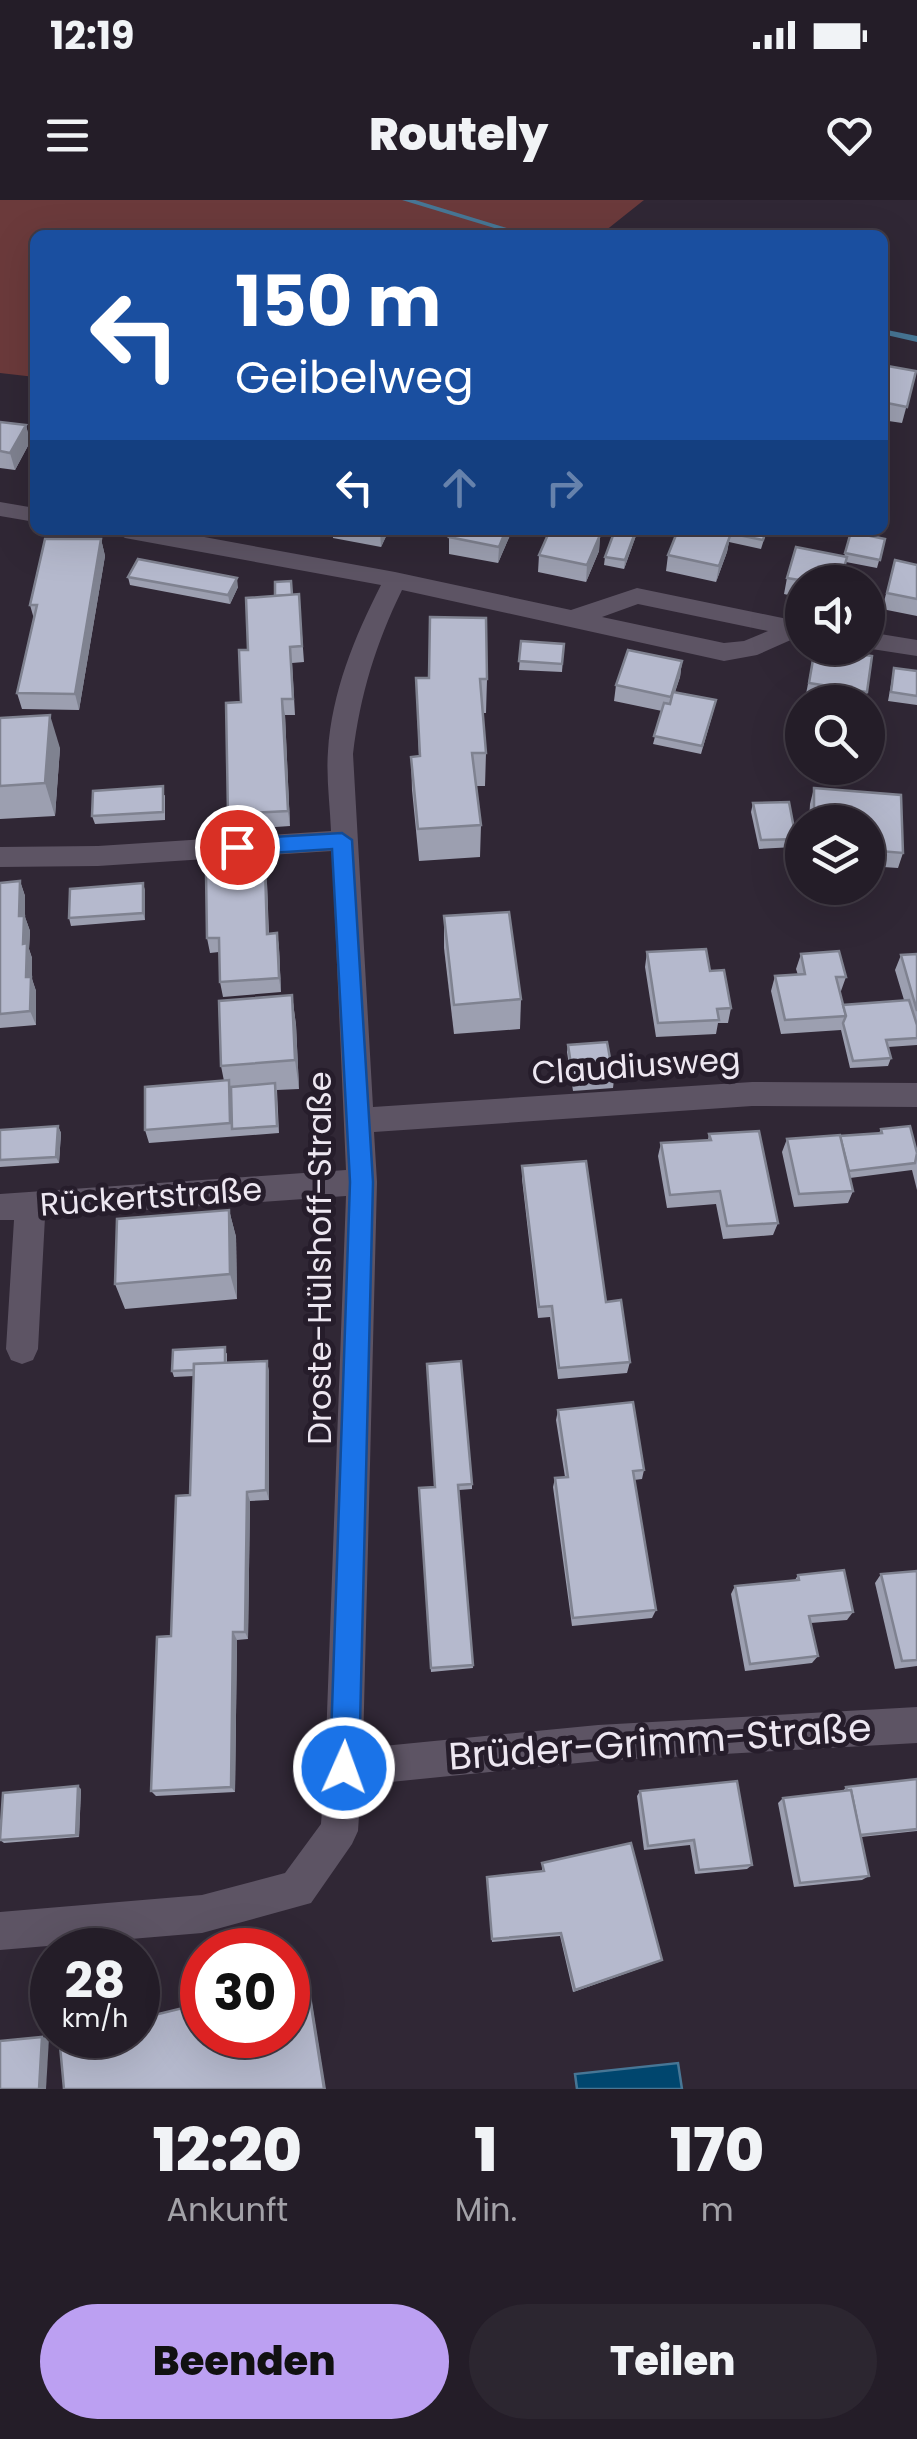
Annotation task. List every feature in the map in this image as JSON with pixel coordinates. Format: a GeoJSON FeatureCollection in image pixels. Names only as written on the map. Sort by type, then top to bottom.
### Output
{"type":"FeatureCollection","features":[{"type":"Feature","properties":{"kind":"street"},"geometry":{"type":"LineString","coordinates":[[0,509],[30,514]]}},
{"type":"Feature","properties":{"kind":"street"},"geometry":{"type":"LineString","coordinates":[[152,535],[395,580],[724,652],[748,649],[785,634]]}},
{"type":"Feature","properties":{"kind":"street","name":"Droste-Hülshoff-Straße"},"geometry":{"type":"LineString","coordinates":[[0,1931],[202,1914],[297,1889],[339,1831],[362,1182],[340,754],[346,694],[366,636],[395,580]]}},
{"type":"Feature","properties":{"kind":"street"},"geometry":{"type":"LineString","coordinates":[[572,619],[637,596],[785,625]]}},
{"type":"Feature","properties":{"kind":"street"},"geometry":{"type":"LineString","coordinates":[[885,643],[917,648]]}},
{"type":"Feature","properties":{"kind":"street"},"geometry":{"type":"LineString","coordinates":[[0,857],[98,856],[342,840]]}},
{"type":"Feature","properties":{"kind":"street","name":"Claudiusweg"},"geometry":{"type":"LineString","coordinates":[[360,1120],[752,1094],[917,1095]]}},
{"type":"Feature","properties":{"kind":"street","name":"Rückertstraße"},"geometry":{"type":"LineString","coordinates":[[15,1206],[362,1182]]}},
{"type":"Feature","properties":{"kind":"street"},"geometry":{"type":"LineString","coordinates":[[15,1206],[22,1349]]}},
{"type":"Feature","properties":{"kind":"street","name":"Brüder-Grimm-Straße"},"geometry":{"type":"LineString","coordinates":[[344,1768],[638,1740],[917,1725]]}},
{"type":"Feature","properties":{"kind":"shaded area"},"geometry":{"type":"Polygon","coordinates":[[[0,200],[644,200],[606,230],[30,230],[30,376],[0,373],[0,200]]]}},
{"type":"Feature","properties":{"kind":"water"},"geometry":{"type":"Polygon","coordinates":[[[678,2063],[682,2089],[577,2089],[575,2074],[678,2063]]]}},
{"type":"Feature","properties":{"kind":"building"},"geometry":{"type":"Polygon","coordinates":[[[888,366],[916,371],[907,407],[888,403],[888,366]]]}},
{"type":"Feature","properties":{"kind":"building"},"geometry":{"type":"Polygon","coordinates":[[[0,422],[26,425],[10,453],[0,451],[0,422]]]}},
{"type":"Feature","properties":{"kind":"building"},"geometry":{"type":"Polygon","coordinates":[[[450,535],[504,535],[499,547],[450,535]]]}},
{"type":"Feature","properties":{"kind":"building"},"geometry":{"type":"Polygon","coordinates":[[[548,535],[600,535],[587,565],[539,555],[548,535]]]}},
{"type":"Feature","properties":{"kind":"building"},"geometry":{"type":"Polygon","coordinates":[[[613,535],[634,535],[625,560],[605,557],[613,535]]]}},
{"type":"Feature","properties":{"kind":"building"},"geometry":{"type":"Polygon","coordinates":[[[676,535],[730,536],[719,566],[668,555],[676,535]]]}},
{"type":"Feature","properties":{"kind":"building"},"geometry":{"type":"Polygon","coordinates":[[[739,535],[764,535],[763,540],[739,535]]]}},
{"type":"Feature","properties":{"kind":"building"},"geometry":{"type":"Polygon","coordinates":[[[850,535],[885,539],[880,560],[845,553],[850,535]]]}},
{"type":"Feature","properties":{"kind":"building"},"geometry":{"type":"Polygon","coordinates":[[[45,539],[101,539],[75,694],[17,693],[37,605],[30,605],[45,539]]]}},
{"type":"Feature","properties":{"kind":"building"},"geometry":{"type":"Polygon","coordinates":[[[796,547],[847,557],[845,565],[791,565],[796,547]]]}},
{"type":"Feature","properties":{"kind":"building"},"geometry":{"type":"Polygon","coordinates":[[[138,559],[237,578],[228,595],[128,577],[138,559]]]}},
{"type":"Feature","properties":{"kind":"building"},"geometry":{"type":"Polygon","coordinates":[[[895,560],[917,565],[917,599],[887,593],[895,560]]]}},
{"type":"Feature","properties":{"kind":"building"},"geometry":{"type":"Polygon","coordinates":[[[291,581],[292,595],[275,596],[275,582],[291,581]]]}},
{"type":"Feature","properties":{"kind":"building"},"geometry":{"type":"Polygon","coordinates":[[[299,594],[302,646],[290,647],[293,699],[282,699],[288,811],[228,814],[226,703],[241,702],[239,650],[248,650],[246,598],[299,594]]]}},
{"type":"Feature","properties":{"kind":"building"},"geometry":{"type":"Polygon","coordinates":[[[430,617],[486,618],[487,679],[480,679],[486,753],[472,753],[481,825],[418,829],[411,757],[420,756],[416,678],[429,678],[430,617]]]}},
{"type":"Feature","properties":{"kind":"building"},"geometry":{"type":"Polygon","coordinates":[[[521,641],[564,644],[562,664],[519,661],[521,641]]]}},
{"type":"Feature","properties":{"kind":"building"},"geometry":{"type":"Polygon","coordinates":[[[628,650],[682,661],[671,697],[616,685],[628,650]]]}},
{"type":"Feature","properties":{"kind":"building"},"geometry":{"type":"Polygon","coordinates":[[[812,665],[871,665],[868,685],[809,683],[812,665]]]}},
{"type":"Feature","properties":{"kind":"building"},"geometry":{"type":"Polygon","coordinates":[[[894,668],[917,671],[917,696],[891,692],[894,668]]]}},
{"type":"Feature","properties":{"kind":"building"},"geometry":{"type":"Polygon","coordinates":[[[673,692],[716,700],[702,746],[654,736],[664,703],[670,704],[673,692]]]}},
{"type":"Feature","properties":{"kind":"building"},"geometry":{"type":"Polygon","coordinates":[[[50,715],[45,783],[0,786],[0,718],[50,715]]]}},
{"type":"Feature","properties":{"kind":"building"},"geometry":{"type":"Polygon","coordinates":[[[163,786],[163,812],[92,816],[93,791],[163,786]]]}},
{"type":"Feature","properties":{"kind":"building"},"geometry":{"type":"Polygon","coordinates":[[[814,788],[901,795],[903,853],[885,851],[885,805],[814,805],[814,788]]]}},
{"type":"Feature","properties":{"kind":"building"},"geometry":{"type":"Polygon","coordinates":[[[789,802],[785,805],[785,839],[761,840],[753,803],[789,802]]]}},
{"type":"Feature","properties":{"kind":"building"},"geometry":{"type":"Polygon","coordinates":[[[265,868],[267,934],[277,933],[279,978],[220,982],[219,938],[207,938],[206,872],[265,868]]]}},
{"type":"Feature","properties":{"kind":"building"},"geometry":{"type":"Polygon","coordinates":[[[20,881],[19,916],[24,916],[26,977],[31,977],[30,1011],[0,1014],[0,883],[20,881]]]}},
{"type":"Feature","properties":{"kind":"building"},"geometry":{"type":"Polygon","coordinates":[[[143,883],[143,913],[69,918],[70,889],[143,883]]]}},
{"type":"Feature","properties":{"kind":"building"},"geometry":{"type":"Polygon","coordinates":[[[509,912],[521,999],[454,1005],[444,916],[509,912]]]}},
{"type":"Feature","properties":{"kind":"building"},"geometry":{"type":"Polygon","coordinates":[[[706,949],[710,971],[724,970],[731,1008],[717,1009],[719,1020],[658,1023],[647,952],[706,949]]]}},
{"type":"Feature","properties":{"kind":"building"},"geometry":{"type":"Polygon","coordinates":[[[839,951],[846,977],[836,977],[846,1016],[785,1020],[775,976],[805,974],[801,954],[839,951]]]}},
{"type":"Feature","properties":{"kind":"building"},"geometry":{"type":"Polygon","coordinates":[[[917,954],[917,1011],[901,955],[917,954]]]}},
{"type":"Feature","properties":{"kind":"building"},"geometry":{"type":"Polygon","coordinates":[[[292,995],[295,1060],[221,1066],[219,1001],[292,995]]]}},
{"type":"Feature","properties":{"kind":"building"},"geometry":{"type":"Polygon","coordinates":[[[909,1000],[917,1038],[886,1040],[891,1058],[853,1061],[843,1023],[843,1005],[909,1000]]]}},
{"type":"Feature","properties":{"kind":"building"},"geometry":{"type":"Polygon","coordinates":[[[607,1042],[614,1080],[574,1084],[568,1045],[607,1042]]]}},
{"type":"Feature","properties":{"kind":"building"},"geometry":{"type":"Polygon","coordinates":[[[229,1080],[230,1123],[145,1130],[145,1087],[229,1080]]]}},
{"type":"Feature","properties":{"kind":"building"},"geometry":{"type":"Polygon","coordinates":[[[275,1083],[277,1126],[232,1129],[231,1087],[275,1083]]]}},
{"type":"Feature","properties":{"kind":"building"},"geometry":{"type":"Polygon","coordinates":[[[58,1126],[56,1157],[0,1160],[0,1130],[58,1126]]]}},
{"type":"Feature","properties":{"kind":"building"},"geometry":{"type":"Polygon","coordinates":[[[910,1126],[917,1153],[915,1163],[849,1171],[840,1136],[910,1126]]]}},
{"type":"Feature","properties":{"kind":"building"},"geometry":{"type":"Polygon","coordinates":[[[759,1131],[778,1223],[727,1226],[720,1191],[670,1195],[661,1143],[711,1140],[709,1134],[759,1131]]]}},
{"type":"Feature","properties":{"kind":"building"},"geometry":{"type":"Polygon","coordinates":[[[840,1135],[853,1191],[799,1194],[787,1139],[840,1135]]]}},
{"type":"Feature","properties":{"kind":"building"},"geometry":{"type":"Polygon","coordinates":[[[586,1161],[606,1302],[621,1300],[630,1362],[559,1368],[552,1306],[539,1307],[522,1166],[586,1161]]]}},
{"type":"Feature","properties":{"kind":"building"},"geometry":{"type":"Polygon","coordinates":[[[229,1210],[230,1274],[115,1284],[117,1219],[229,1210]]]}},
{"type":"Feature","properties":{"kind":"building"},"geometry":{"type":"Polygon","coordinates":[[[225,1347],[225,1363],[194,1364],[194,1370],[172,1371],[173,1350],[225,1347]]]}},
{"type":"Feature","properties":{"kind":"building"},"geometry":{"type":"Polygon","coordinates":[[[267,1361],[266,1490],[247,1492],[245,1632],[233,1632],[231,1787],[151,1791],[157,1637],[171,1636],[176,1496],[190,1495],[194,1364],[267,1361]]]}},
{"type":"Feature","properties":{"kind":"building"},"geometry":{"type":"Polygon","coordinates":[[[461,1361],[472,1484],[458,1485],[473,1665],[431,1668],[419,1488],[435,1487],[427,1364],[461,1361]]]}},
{"type":"Feature","properties":{"kind":"building"},"geometry":{"type":"Polygon","coordinates":[[[633,1402],[644,1470],[633,1471],[656,1610],[573,1618],[555,1478],[568,1477],[558,1410],[633,1402]]]}},
{"type":"Feature","properties":{"kind":"building"},"geometry":{"type":"Polygon","coordinates":[[[844,1570],[853,1612],[809,1616],[818,1656],[750,1664],[735,1586],[799,1580],[798,1575],[844,1570]]]}},
{"type":"Feature","properties":{"kind":"building"},"geometry":{"type":"Polygon","coordinates":[[[917,1571],[917,1660],[902,1661],[881,1574],[917,1571]]]}},
{"type":"Feature","properties":{"kind":"building"},"geometry":{"type":"Polygon","coordinates":[[[917,1779],[917,1829],[860,1835],[851,1790],[846,1787],[917,1779]]]}},
{"type":"Feature","properties":{"kind":"building"},"geometry":{"type":"Polygon","coordinates":[[[737,1781],[752,1865],[699,1870],[694,1840],[648,1846],[640,1791],[737,1781]]]}},
{"type":"Feature","properties":{"kind":"building"},"geometry":{"type":"Polygon","coordinates":[[[78,1786],[76,1835],[0,1840],[3,1793],[78,1786]]]}},
{"type":"Feature","properties":{"kind":"building"},"geometry":{"type":"Polygon","coordinates":[[[851,1790],[869,1876],[800,1883],[783,1798],[851,1790]]]}},
{"type":"Feature","properties":{"kind":"building"},"geometry":{"type":"Polygon","coordinates":[[[631,1843],[662,1960],[575,1990],[561,1933],[492,1939],[487,1877],[544,1871],[542,1863],[631,1843]]]}},
{"type":"Feature","properties":{"kind":"building"},"geometry":{"type":"Polygon","coordinates":[[[310,1999],[324,2089],[64,2089],[61,2058],[160,2058],[160,2014],[180,2009],[180,2058],[310,2058],[310,1999]]]}},
{"type":"Feature","properties":{"kind":"building"},"geometry":{"type":"Polygon","coordinates":[[[30,2038],[30,2058],[41,2058],[39,2089],[0,2089],[0,2041],[30,2038]]]}},
{"type":"Feature","properties":{"kind":"waterway"},"geometry":{"type":"LineString","coordinates":[[406,200],[509,230]]}},
{"type":"Feature","properties":{"kind":"waterway"},"geometry":{"type":"LineString","coordinates":[[888,332],[917,339]]}},
{"type":"Feature","properties":{"kind":"route"},"geometry":{"type":"LineString","coordinates":[[237,847],[342,840],[362,1182],[344,1768]]}}]}
